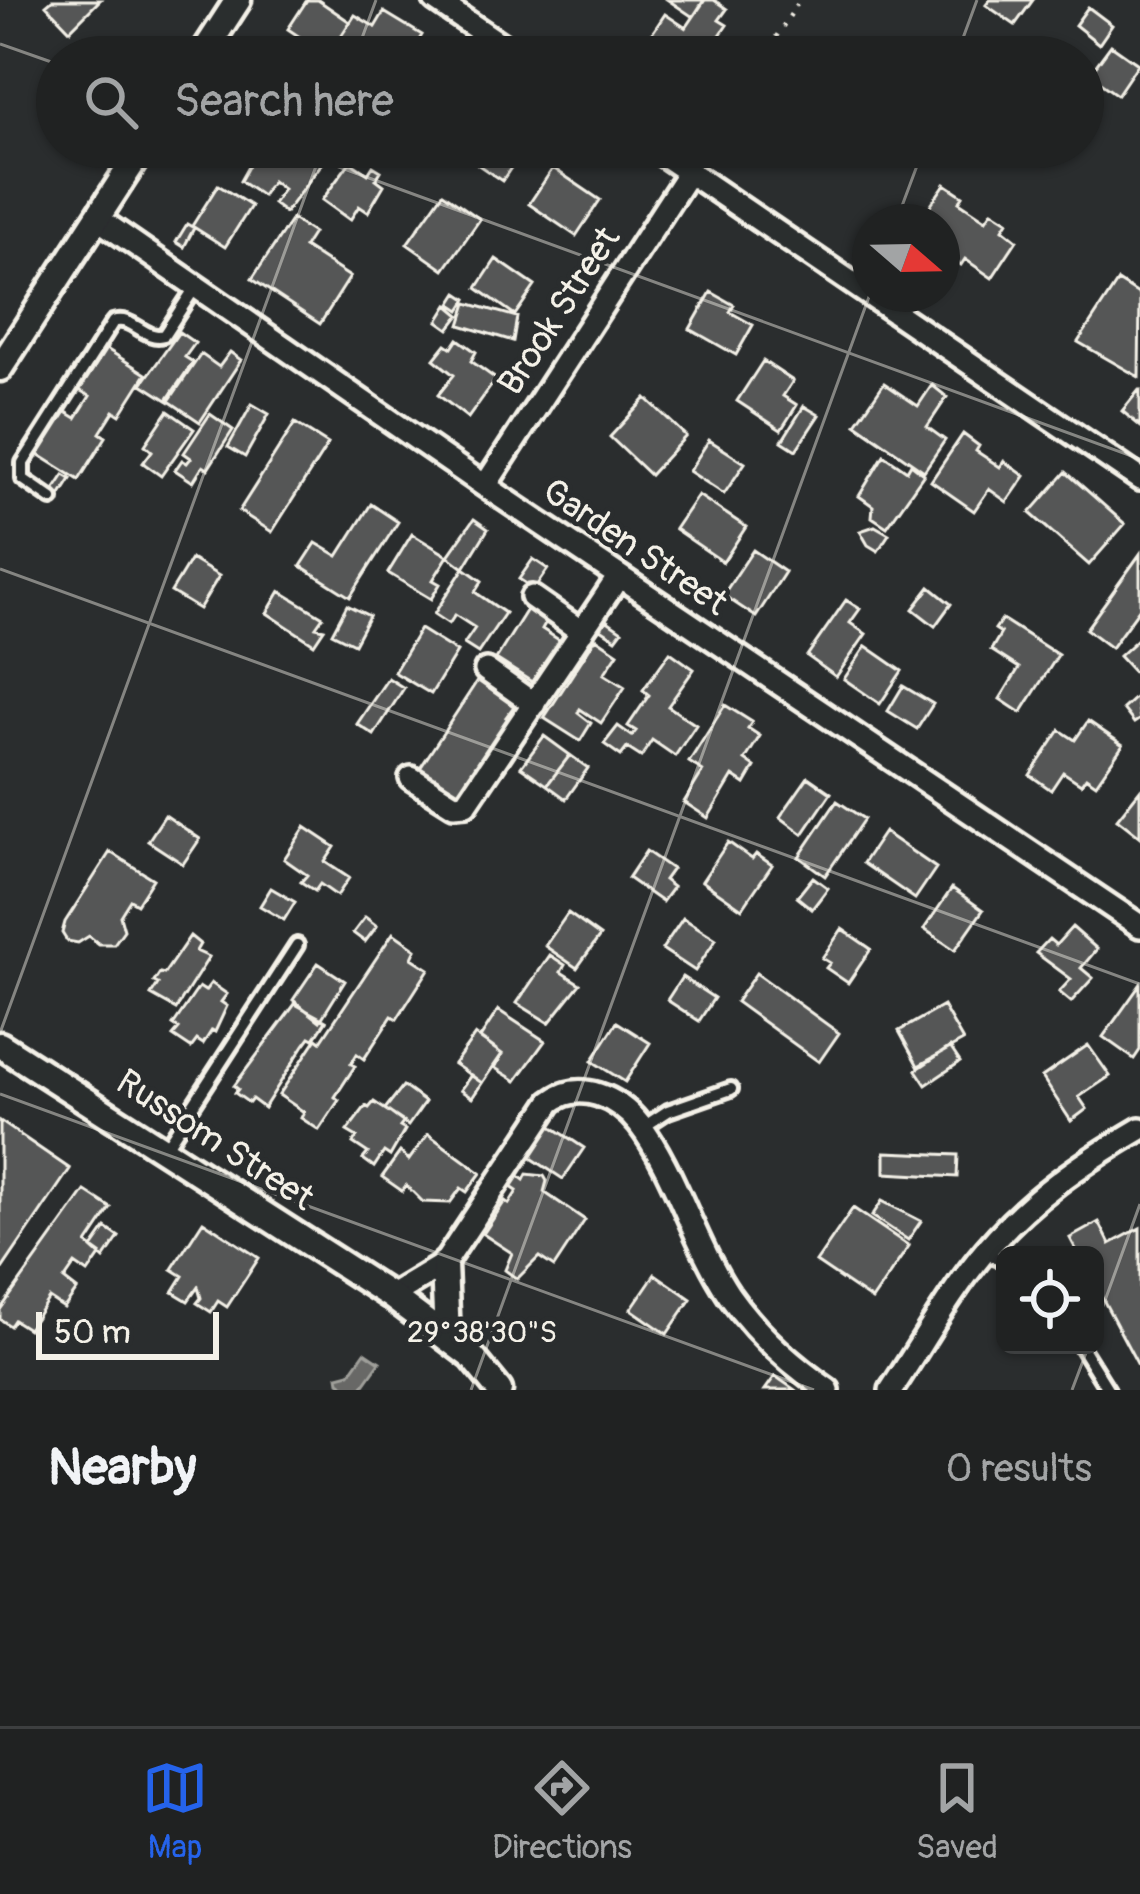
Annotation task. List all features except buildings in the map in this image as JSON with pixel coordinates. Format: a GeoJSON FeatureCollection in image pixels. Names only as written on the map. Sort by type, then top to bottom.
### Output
{"type":"FeatureCollection","features":[{"type":"Feature","properties":{"kind":"street"},"geometry":{"type":"LineString","coordinates":[[215,36],[238,0]]}},
{"type":"Feature","properties":{"kind":"street"},"geometry":{"type":"LineString","coordinates":[[435,0],[488,36]]}},
{"type":"Feature","properties":{"kind":"street"},"geometry":{"type":"LineString","coordinates":[[0,368],[129,168]]}},
{"type":"Feature","properties":{"kind":"street"},"geometry":{"type":"LineString","coordinates":[[682,168],[1140,479]]}},
{"type":"Feature","properties":{"kind":"street","name":"Brook Street"},"geometry":{"type":"LineString","coordinates":[[485,486],[688,172]]}},
{"type":"Feature","properties":{"kind":"street","name":"Garden Street"},"geometry":{"type":"LineString","coordinates":[[97,218],[485,486],[1140,926]]}},
{"type":"Feature","properties":{"kind":"street"},"geometry":{"type":"LineString","coordinates":[[411,778],[462,806],[619,576]]}},
{"type":"Feature","properties":{"kind":"street"},"geometry":{"type":"LineString","coordinates":[[532,597],[582,632]]}},
{"type":"Feature","properties":{"kind":"street"},"geometry":{"type":"LineString","coordinates":[[486,670],[533,704]]}},
{"type":"Feature","properties":{"kind":"street","name":"Russom Street"},"geometry":{"type":"LineString","coordinates":[[0,1045],[392,1296],[472,1357],[499,1390]]}},
{"type":"Feature","properties":{"kind":"street"},"geometry":{"type":"LineString","coordinates":[[392,1296],[444,1264],[544,1112],[561,1094],[577,1090],[613,1101],[642,1128],[708,1262],[736,1304],[766,1340],[828,1390]]}},
{"type":"Feature","properties":{"kind":"street"},"geometry":{"type":"LineString","coordinates":[[891,1390],[1041,1194],[1083,1162],[1140,1129]]}},
{"type":"Feature","properties":{"kind":"street"},"geometry":{"type":"LineString","coordinates":[[444,1264],[447,1338]]}},
{"type":"Feature","properties":{"kind":"lane"},"geometry":{"type":"LineString","coordinates":[[52,499],[23,479],[23,463],[113,322],[127,321],[151,337],[164,335],[196,286]]}},
{"type":"Feature","properties":{"kind":"lane"},"geometry":{"type":"LineString","coordinates":[[164,1150],[297,945]]}},
{"type":"Feature","properties":{"kind":"lane"},"geometry":{"type":"LineString","coordinates":[[642,1128],[668,1112],[731,1089]]}},
{"type":"Feature","properties":{"kind":"lane"},"geometry":{"type":"LineString","coordinates":[[1086,1354],[1108,1390]]}},
{"type":"Feature","properties":{"kind":"path"},"geometry":{"type":"LineString","coordinates":[[777,36],[800,0]]}},
{"type":"Feature","properties":{"kind":"shaded area"},"geometry":{"type":"Polygon","coordinates":[[[365,1352],[380,1362],[360,1390],[351,1390],[338,1376],[350,1373],[365,1352]]]}}]}
